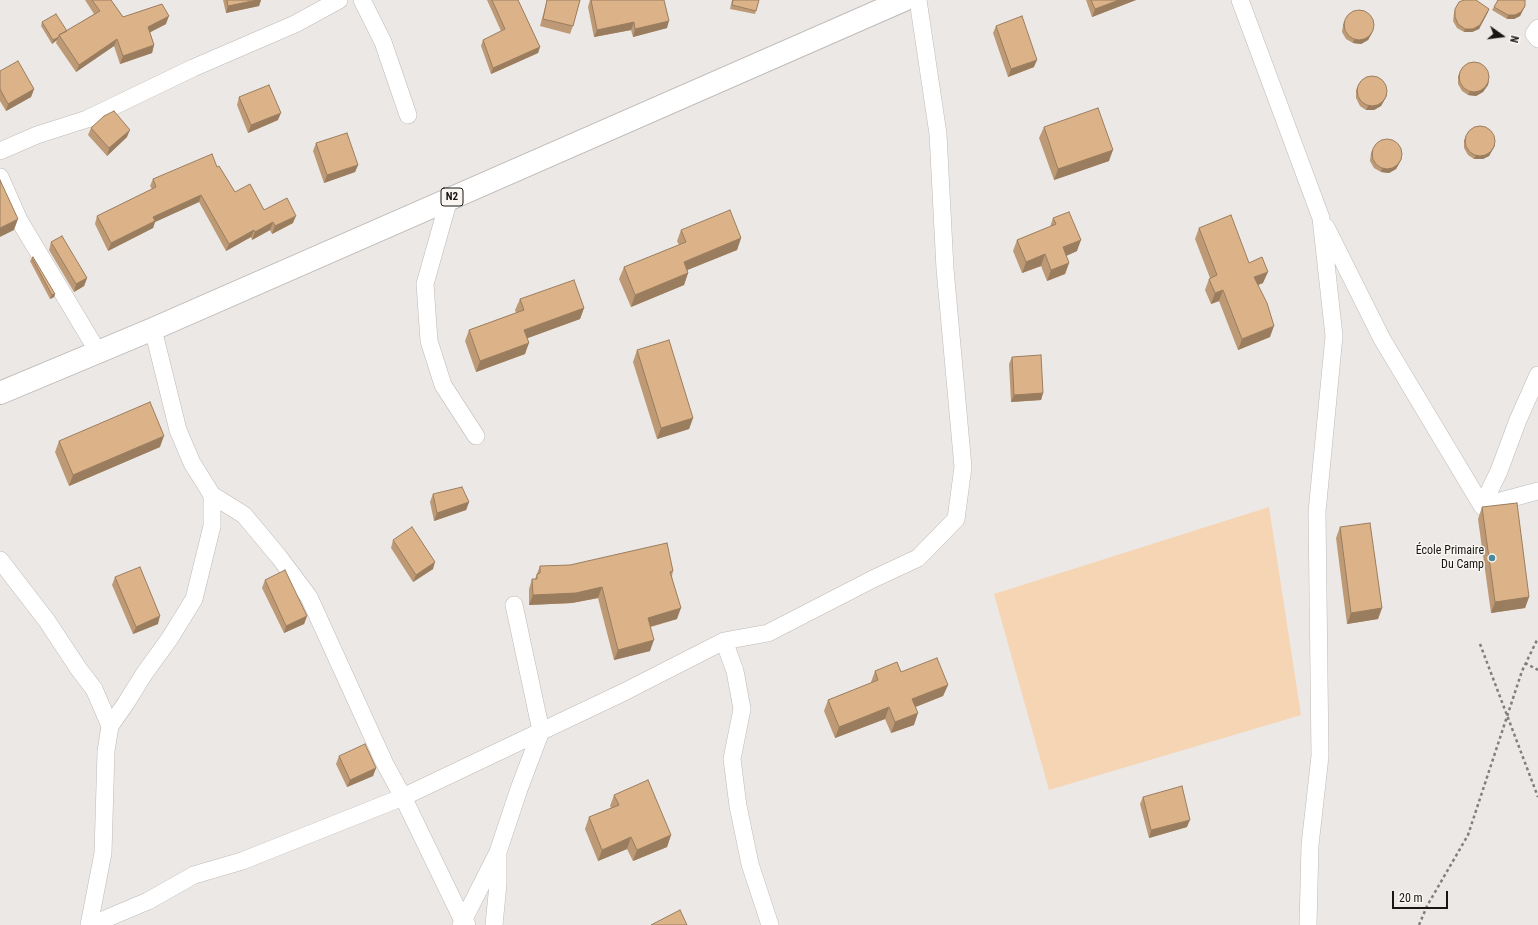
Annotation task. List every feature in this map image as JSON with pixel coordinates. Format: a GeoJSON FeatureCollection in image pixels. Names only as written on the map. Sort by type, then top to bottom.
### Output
{"type":"FeatureCollection","features":[{"type":"Feature","properties":{"kind":"highway","name":"N2"},"geometry":{"type":"LineString","coordinates":[[0,393],[153,329],[904,0]]}},
{"type":"Feature","properties":{"kind":"street"},"geometry":{"type":"LineString","coordinates":[[0,151],[37,135],[87,119],[193,68],[295,24],[339,0]]}},
{"type":"Feature","properties":{"kind":"street"},"geometry":{"type":"LineString","coordinates":[[362,0],[383,42],[408,115]]}},
{"type":"Feature","properties":{"kind":"street"},"geometry":{"type":"LineString","coordinates":[[90,925],[148,901],[194,876],[242,861],[403,797],[724,641],[768,633],[872,579],[918,558],[956,519],[963,467],[945,269],[938,134],[918,0]]}},
{"type":"Feature","properties":{"kind":"street"},"geometry":{"type":"LineString","coordinates":[[1240,0],[1321,218],[1382,339],[1482,506]]}},
{"type":"Feature","properties":{"kind":"street"},"geometry":{"type":"LineString","coordinates":[[1538,28],[1534,34],[1538,39]]}},
{"type":"Feature","properties":{"kind":"street"},"geometry":{"type":"LineString","coordinates":[[0,177],[19,220],[98,352]]}},
{"type":"Feature","properties":{"kind":"street"},"geometry":{"type":"LineString","coordinates":[[449,199],[425,284],[429,341],[443,385],[476,436]]}},
{"type":"Feature","properties":{"kind":"street"},"geometry":{"type":"LineString","coordinates":[[1308,925],[1310,844],[1320,756],[1317,512],[1334,336],[1321,218]]}},
{"type":"Feature","properties":{"kind":"street"},"geometry":{"type":"LineString","coordinates":[[153,329],[178,430],[192,463],[212,495],[244,515],[279,557],[309,597],[385,764],[403,797],[464,924]]}},
{"type":"Feature","properties":{"kind":"street"},"geometry":{"type":"LineString","coordinates":[[1482,506],[1499,470],[1518,420],[1538,375]]}},
{"type":"Feature","properties":{"kind":"street"},"geometry":{"type":"LineString","coordinates":[[1482,506],[1538,491]]}},
{"type":"Feature","properties":{"kind":"street"},"geometry":{"type":"LineString","coordinates":[[90,925],[103,853],[106,751],[110,726],[144,674],[170,638],[194,599],[212,526],[212,495]]}},
{"type":"Feature","properties":{"kind":"street"},"geometry":{"type":"LineString","coordinates":[[0,560],[47,621],[78,668],[94,689],[110,726]]}},
{"type":"Feature","properties":{"kind":"street"},"geometry":{"type":"LineString","coordinates":[[464,924],[498,852],[519,789],[541,731],[514,605]]}},
{"type":"Feature","properties":{"kind":"street"},"geometry":{"type":"LineString","coordinates":[[724,641],[736,671],[742,708],[732,759],[738,806],[750,864],[770,925]]}},
{"type":"Feature","properties":{"kind":"street"},"geometry":{"type":"LineString","coordinates":[[494,925],[498,884],[498,852]]}},
{"type":"Feature","properties":{"kind":"path"},"geometry":{"type":"LineString","coordinates":[[1419,925],[1427,906],[1468,835],[1525,663],[1538,638]]}},
{"type":"Feature","properties":{"kind":"path"},"geometry":{"type":"LineString","coordinates":[[1480,644],[1538,797]]}},
{"type":"Feature","properties":{"kind":"path"},"geometry":{"type":"LineString","coordinates":[[1525,663],[1538,670]]}},
{"type":"Feature","properties":{"kind":"shaded area"},"geometry":{"type":"Polygon","coordinates":[[[1269,507],[1301,715],[1049,790],[994,594],[1269,507]]]}},
{"type":"Feature","properties":{"kind":"building"},"geometry":{"type":"Polygon","coordinates":[[[92,0],[111,0],[123,17],[162,4],[169,16],[148,27],[154,45],[123,56],[117,39],[79,65],[59,35],[100,11],[92,0]]]}},
{"type":"Feature","properties":{"kind":"building"},"geometry":{"type":"Polygon","coordinates":[[[227,0],[257,0],[228,6],[227,0]]]}},
{"type":"Feature","properties":{"kind":"building"},"geometry":{"type":"Polygon","coordinates":[[[492,0],[518,0],[540,47],[493,68],[483,40],[505,29],[492,0]]]}},
{"type":"Feature","properties":{"kind":"building"},"geometry":{"type":"Polygon","coordinates":[[[547,0],[580,0],[573,26],[543,19],[547,0]]]}},
{"type":"Feature","properties":{"kind":"building"},"geometry":{"type":"Polygon","coordinates":[[[591,0],[664,0],[669,21],[635,29],[634,22],[597,30],[591,0]]]}},
{"type":"Feature","properties":{"kind":"building"},"geometry":{"type":"Polygon","coordinates":[[[733,0],[759,0],[756,11],[732,5],[733,0]]]}},
{"type":"Feature","properties":{"kind":"building"},"geometry":{"type":"Polygon","coordinates":[[[1091,0],[1119,0],[1095,9],[1091,0]]]}},
{"type":"Feature","properties":{"kind":"building"},"geometry":{"type":"Polygon","coordinates":[[[1464,0],[1476,0],[1489,9],[1480,25],[1473,29],[1465,29],[1458,24],[1455,17],[1455,9],[1459,2],[1464,0]]]}},
{"type":"Feature","properties":{"kind":"building"},"geometry":{"type":"Polygon","coordinates":[[[1498,0],[1525,0],[1525,6],[1521,12],[1515,15],[1508,15],[1494,7],[1498,0]]]}},
{"type":"Feature","properties":{"kind":"building"},"geometry":{"type":"Polygon","coordinates":[[[1359,10],[1370,14],[1374,25],[1370,36],[1359,40],[1348,36],[1344,25],[1348,14],[1359,10]]]}},
{"type":"Feature","properties":{"kind":"building"},"geometry":{"type":"Polygon","coordinates":[[[56,14],[67,31],[53,40],[42,22],[56,14]]]}},
{"type":"Feature","properties":{"kind":"building"},"geometry":{"type":"Polygon","coordinates":[[[1022,16],[1037,60],[1011,69],[996,26],[1022,16]]]}},
{"type":"Feature","properties":{"kind":"building"},"geometry":{"type":"Polygon","coordinates":[[[18,61],[34,89],[8,104],[0,89],[0,71],[18,61]]]}},
{"type":"Feature","properties":{"kind":"building"},"geometry":{"type":"Polygon","coordinates":[[[1474,62],[1485,66],[1489,77],[1485,88],[1474,92],[1463,88],[1459,77],[1463,66],[1474,62]]]}},
{"type":"Feature","properties":{"kind":"building"},"geometry":{"type":"Polygon","coordinates":[[[1372,76],[1383,80],[1387,91],[1383,102],[1372,106],[1361,102],[1357,91],[1361,80],[1372,76]]]}},
{"type":"Feature","properties":{"kind":"building"},"geometry":{"type":"Polygon","coordinates":[[[269,85],[281,113],[251,125],[239,97],[269,85]]]}},
{"type":"Feature","properties":{"kind":"building"},"geometry":{"type":"Polygon","coordinates":[[[1098,108],[1113,150],[1058,169],[1044,127],[1098,108]]]}},
{"type":"Feature","properties":{"kind":"building"},"geometry":{"type":"Polygon","coordinates":[[[114,111],[130,130],[109,148],[91,128],[104,116],[114,111]]]}},
{"type":"Feature","properties":{"kind":"building"},"geometry":{"type":"Polygon","coordinates":[[[1480,126],[1491,130],[1495,141],[1491,152],[1480,156],[1469,152],[1465,141],[1469,130],[1480,126]]]}},
{"type":"Feature","properties":{"kind":"building"},"geometry":{"type":"Polygon","coordinates":[[[347,133],[358,165],[327,175],[316,143],[347,133]]]}},
{"type":"Feature","properties":{"kind":"building"},"geometry":{"type":"Polygon","coordinates":[[[1387,139],[1398,143],[1402,154],[1398,165],[1387,169],[1376,165],[1372,154],[1376,143],[1387,139]]]}},
{"type":"Feature","properties":{"kind":"building"},"geometry":{"type":"Polygon","coordinates":[[[212,154],[217,167],[219,166],[235,192],[250,184],[264,210],[287,198],[296,216],[275,226],[273,222],[255,232],[254,230],[229,244],[201,195],[153,217],[155,221],[111,243],[97,216],[156,187],[153,179],[212,154]]]}},
{"type":"Feature","properties":{"kind":"building"},"geometry":{"type":"Polygon","coordinates":[[[0,180],[18,219],[0,228],[0,180]]]}},
{"type":"Feature","properties":{"kind":"building"},"geometry":{"type":"Polygon","coordinates":[[[730,210],[741,238],[684,262],[688,273],[635,295],[624,267],[686,242],[681,230],[730,210]]]}},
{"type":"Feature","properties":{"kind":"building"},"geometry":{"type":"Polygon","coordinates":[[[1069,212],[1081,240],[1063,247],[1069,263],[1051,270],[1045,254],[1026,262],[1017,240],[1056,224],[1053,218],[1069,212]]]}},
{"type":"Feature","properties":{"kind":"building"},"geometry":{"type":"Polygon","coordinates":[[[1231,215],[1249,263],[1262,257],[1268,272],[1254,277],[1267,303],[1274,326],[1242,339],[1223,290],[1215,293],[1209,279],[1217,275],[1199,228],[1231,215]]]}},
{"type":"Feature","properties":{"kind":"building"},"geometry":{"type":"Polygon","coordinates":[[[62,236],[87,278],[76,284],[51,242],[62,236]]]}},
{"type":"Feature","properties":{"kind":"building"},"geometry":{"type":"Polygon","coordinates":[[[33,257],[55,294],[52,295],[32,258],[33,257]]]}},
{"type":"Feature","properties":{"kind":"building"},"geometry":{"type":"Polygon","coordinates":[[[574,280],[584,308],[524,330],[529,343],[480,361],[469,330],[524,310],[520,299],[574,280]]]}},
{"type":"Feature","properties":{"kind":"building"},"geometry":{"type":"Polygon","coordinates":[[[669,340],[693,418],[661,428],[637,350],[669,340]]]}},
{"type":"Feature","properties":{"kind":"building"},"geometry":{"type":"Polygon","coordinates":[[[1041,355],[1043,393],[1014,395],[1012,357],[1041,355]]]}},
{"type":"Feature","properties":{"kind":"building"},"geometry":{"type":"Polygon","coordinates":[[[150,402],[164,436],[73,475],[59,441],[150,402]]]}},
{"type":"Feature","properties":{"kind":"building"},"geometry":{"type":"Polygon","coordinates":[[[462,487],[469,502],[437,513],[433,494],[462,487]]]}},
{"type":"Feature","properties":{"kind":"building"},"geometry":{"type":"Polygon","coordinates":[[[1517,503],[1529,597],[1495,602],[1482,507],[1517,503]]]}},
{"type":"Feature","properties":{"kind":"building"},"geometry":{"type":"Polygon","coordinates":[[[1370,523],[1382,608],[1351,613],[1340,527],[1370,523]]]}},
{"type":"Feature","properties":{"kind":"building"},"geometry":{"type":"Polygon","coordinates":[[[412,527],[435,562],[416,575],[393,540],[412,527]]]}},
{"type":"Feature","properties":{"kind":"building"},"geometry":{"type":"Polygon","coordinates":[[[667,543],[673,571],[670,572],[681,608],[648,618],[654,640],[618,650],[602,587],[576,593],[533,595],[532,579],[537,579],[537,574],[540,573],[540,566],[570,565],[667,543]]]}},
{"type":"Feature","properties":{"kind":"building"},"geometry":{"type":"Polygon","coordinates":[[[140,567],[160,616],[136,627],[115,577],[140,567]]]}},
{"type":"Feature","properties":{"kind":"building"},"geometry":{"type":"Polygon","coordinates":[[[285,570],[307,616],[286,626],[265,580],[285,570]]]}},
{"type":"Feature","properties":{"kind":"building"},"geometry":{"type":"Polygon","coordinates":[[[937,658],[948,685],[912,699],[918,713],[895,722],[889,707],[839,727],[828,700],[878,680],[875,671],[897,662],[901,672],[937,658]]]}},
{"type":"Feature","properties":{"kind":"building"},"geometry":{"type":"Polygon","coordinates":[[[365,744],[376,768],[350,780],[339,756],[365,744]]]}},
{"type":"Feature","properties":{"kind":"building"},"geometry":{"type":"Polygon","coordinates":[[[648,780],[671,835],[637,850],[631,837],[602,850],[589,817],[619,805],[614,795],[648,780]]]}},
{"type":"Feature","properties":{"kind":"building"},"geometry":{"type":"Polygon","coordinates":[[[1182,786],[1190,820],[1151,830],[1143,797],[1182,786]]]}},
{"type":"Feature","properties":{"kind":"building"},"geometry":{"type":"Polygon","coordinates":[[[680,910],[687,925],[651,925],[680,910]]]}},
{"type":"Feature","properties":{"kind":"place","name":"École Primaire Du Camp"},"geometry":{"type":"Point","coordinates":[1492,558]}}]}
